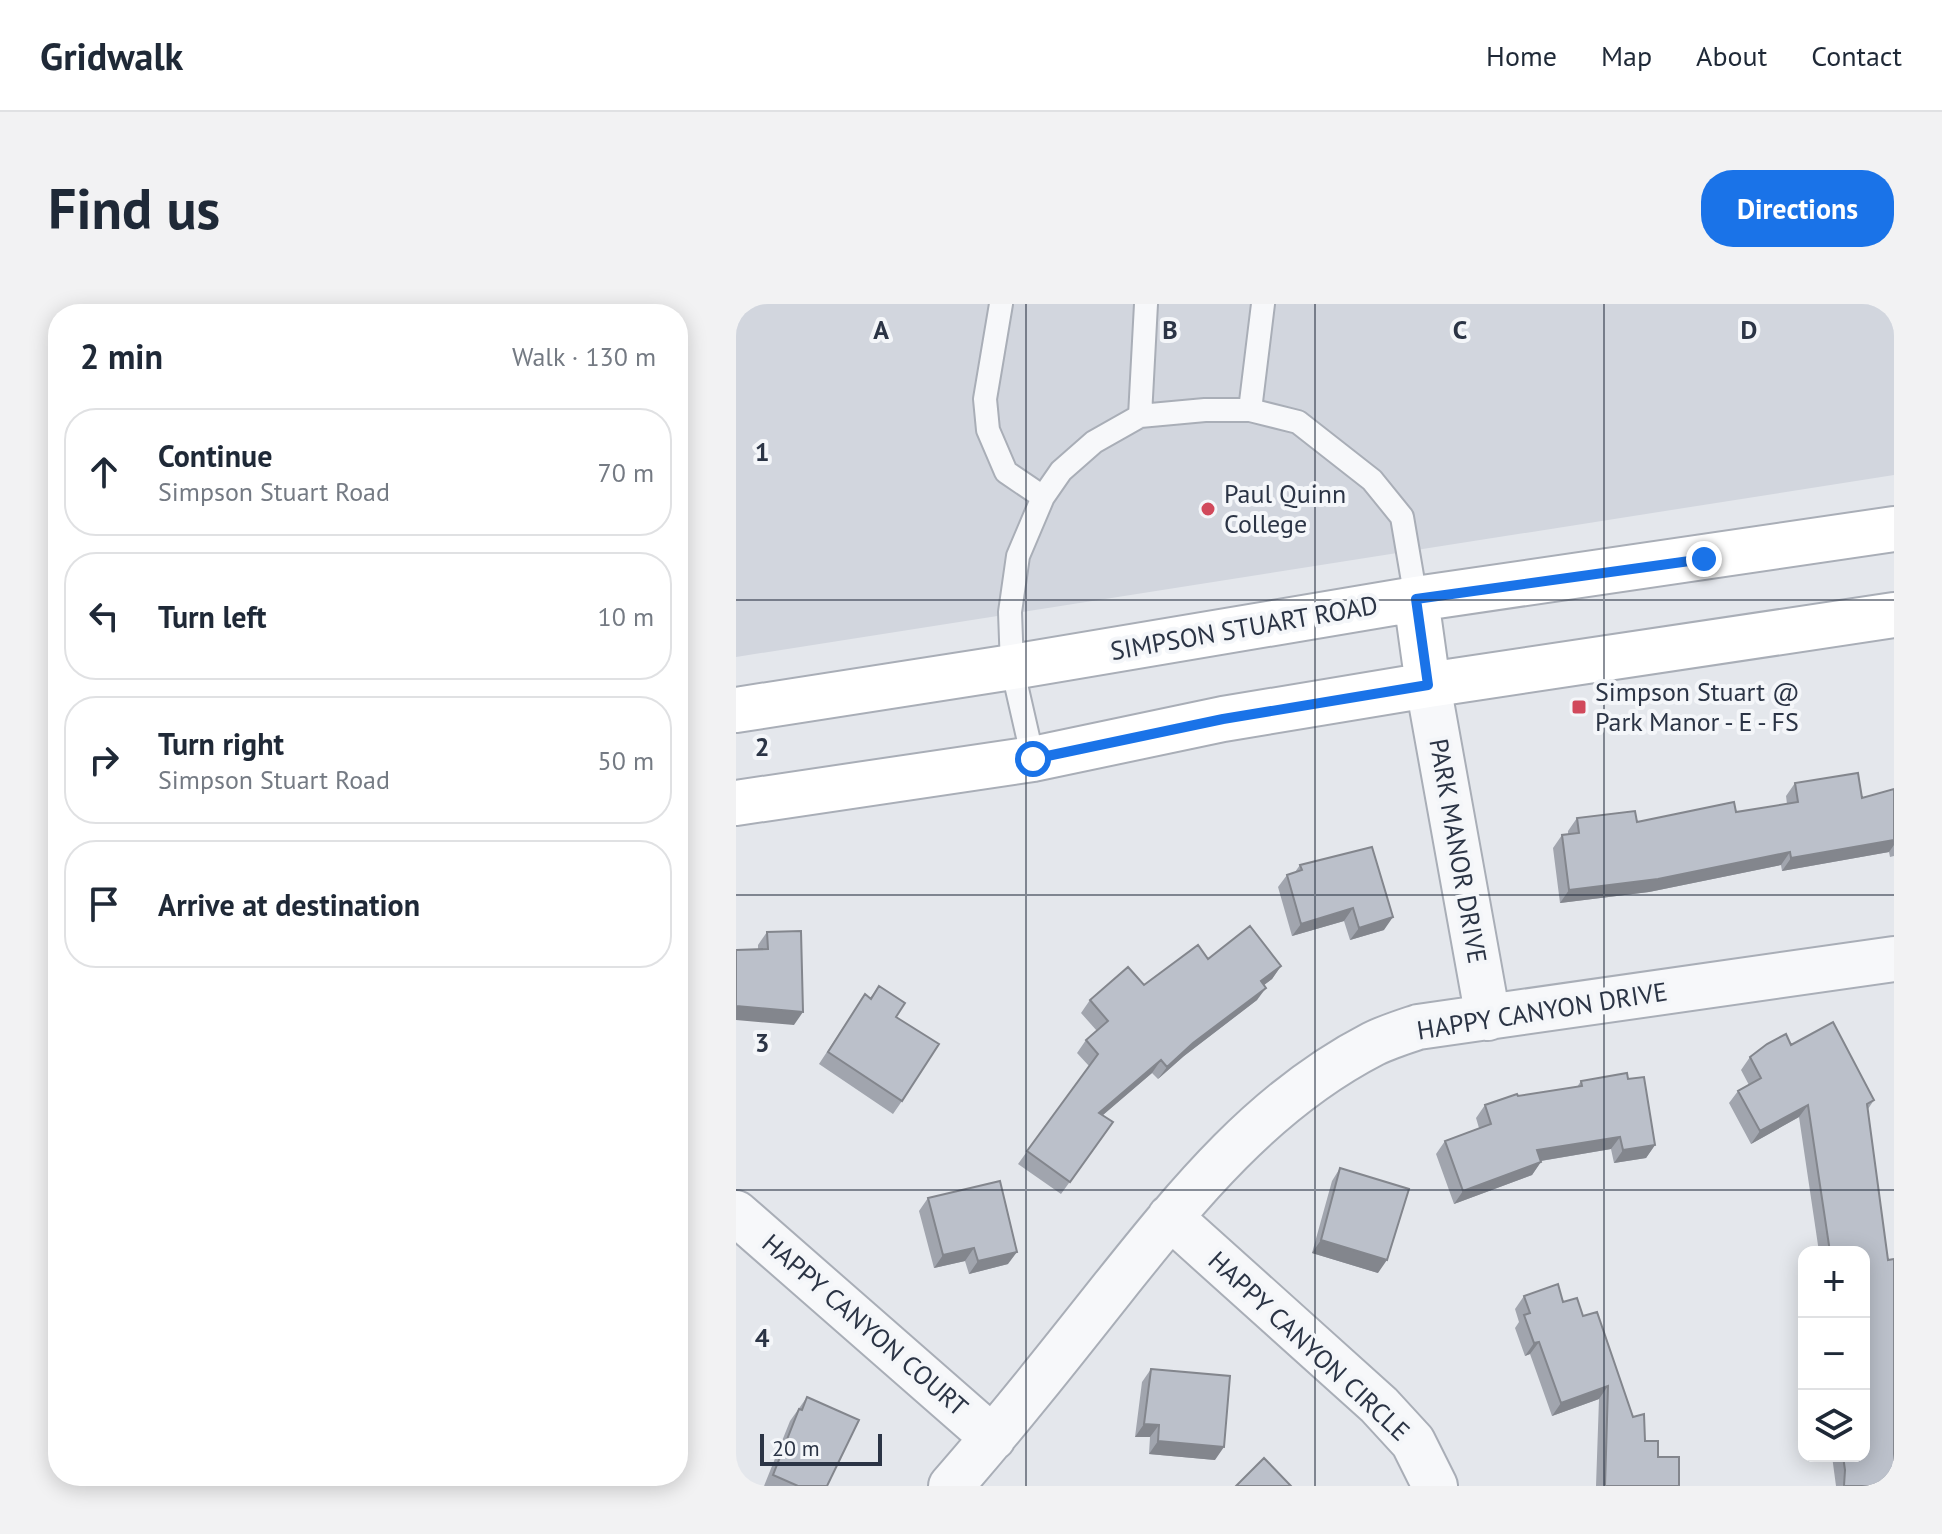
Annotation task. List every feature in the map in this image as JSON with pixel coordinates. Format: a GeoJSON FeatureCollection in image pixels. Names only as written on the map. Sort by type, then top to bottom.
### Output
{"type":"FeatureCollection","features":[{"type":"Feature","properties":{"kind":"main road","name":"SIMPSON STUART ROAD"},"geometry":{"type":"LineString","coordinates":[[736,710],[1416,599],[1894,529]]}},
{"type":"Feature","properties":{"kind":"main road"},"geometry":{"type":"LineString","coordinates":[[1416,599],[1428,685]]}},
{"type":"Feature","properties":{"kind":"main road"},"geometry":{"type":"LineString","coordinates":[[736,803],[1033,759],[1223,719],[1428,685],[1894,615]]}},
{"type":"Feature","properties":{"kind":"street","name":"PARK MANOR DRIVE"},"geometry":{"type":"LineString","coordinates":[[1428,685],[1488,1018]]}},
{"type":"Feature","properties":{"kind":"street","name":"HAPPY CANYON DRIVE"},"geometry":{"type":"LineString","coordinates":[[951,1486],[1170,1217],[1231,1148],[1321,1074],[1375,1043],[1418,1027],[1894,959]]}},
{"type":"Feature","properties":{"kind":"street","name":"HAPPY CANYON COURT"},"geometry":{"type":"LineString","coordinates":[[736,1213],[993,1438]]}},
{"type":"Feature","properties":{"kind":"street","name":"HAPPY CANYON CIRCLE"},"geometry":{"type":"LineString","coordinates":[[1170,1217],[1379,1405],[1413,1442],[1435,1486]]}},
{"type":"Feature","properties":{"kind":"lane"},"geometry":{"type":"LineString","coordinates":[[1001,304],[985,399],[988,430],[1006,472],[1043,497]]}},
{"type":"Feature","properties":{"kind":"lane"},"geometry":{"type":"LineString","coordinates":[[1140,416],[1146,304]]}},
{"type":"Feature","properties":{"kind":"lane"},"geometry":{"type":"LineString","coordinates":[[1250,410],[1263,304]]}},
{"type":"Feature","properties":{"kind":"lane"},"geometry":{"type":"LineString","coordinates":[[1033,759],[1012,667],[1010,612],[1018,556],[1043,497],[1061,471],[1094,442],[1140,416],[1205,410],[1250,410],[1298,422],[1372,480],[1402,517],[1416,599]]}},
{"type":"Feature","properties":{"kind":"shaded area","name":"Paul Quinn College"},"geometry":{"type":"Polygon","coordinates":[[[736,304],[1894,304],[1894,475],[736,657],[736,304]]]}},
{"type":"Feature","properties":{"kind":"building"},"geometry":{"type":"Polygon","coordinates":[[[1858,773],[1862,798],[1894,789],[1894,840],[1791,858],[1790,852],[1658,879],[1569,890],[1562,835],[1579,833],[1577,818],[1635,811],[1637,822],[1734,802],[1736,812],[1798,802],[1795,783],[1858,773]]]}},
{"type":"Feature","properties":{"kind":"building"},"geometry":{"type":"Polygon","coordinates":[[[1372,847],[1393,917],[1359,928],[1353,908],[1301,924],[1287,875],[1302,870],[1300,865],[1372,847]]]}},
{"type":"Feature","properties":{"kind":"building"},"geometry":{"type":"Polygon","coordinates":[[[1250,926],[1281,966],[1261,981],[1266,988],[1193,1043],[1167,1067],[1161,1060],[1099,1113],[1113,1122],[1070,1182],[1027,1151],[1098,1054],[1086,1040],[1108,1021],[1090,1000],[1128,967],[1144,985],[1198,945],[1208,959],[1250,926]]]}},
{"type":"Feature","properties":{"kind":"building"},"geometry":{"type":"Polygon","coordinates":[[[801,931],[803,1012],[736,1006],[736,950],[768,949],[767,932],[801,931]]]}},
{"type":"Feature","properties":{"kind":"building"},"geometry":{"type":"Polygon","coordinates":[[[879,986],[905,1003],[896,1017],[939,1044],[902,1101],[828,1052],[865,994],[871,999],[879,986]]]}},
{"type":"Feature","properties":{"kind":"building"},"geometry":{"type":"Polygon","coordinates":[[[1833,1022],[1874,1100],[1867,1104],[1888,1260],[1894,1259],[1894,1486],[1844,1486],[1844,1462],[1870,1462],[1870,1246],[1829,1246],[1808,1105],[1760,1131],[1738,1091],[1761,1078],[1750,1057],[1786,1034],[1791,1045],[1833,1022]]]}},
{"type":"Feature","properties":{"kind":"building"},"geometry":{"type":"Polygon","coordinates":[[[1627,1073],[1628,1079],[1644,1077],[1655,1145],[1623,1150],[1620,1137],[1537,1150],[1541,1162],[1463,1191],[1445,1141],[1491,1124],[1485,1105],[1517,1094],[1582,1086],[1581,1081],[1627,1073]]]}},
{"type":"Feature","properties":{"kind":"building"},"geometry":{"type":"Polygon","coordinates":[[[1340,1168],[1409,1189],[1387,1260],[1321,1240],[1340,1168]]]}},
{"type":"Feature","properties":{"kind":"building"},"geometry":{"type":"Polygon","coordinates":[[[1000,1181],[1017,1252],[978,1261],[974,1248],[943,1255],[928,1198],[1000,1181]]]}},
{"type":"Feature","properties":{"kind":"building"},"geometry":{"type":"Polygon","coordinates":[[[1558,1284],[1563,1302],[1577,1298],[1583,1316],[1597,1312],[1633,1417],[1644,1414],[1645,1441],[1658,1441],[1658,1457],[1679,1457],[1679,1486],[1605,1486],[1608,1386],[1561,1403],[1539,1342],[1534,1343],[1524,1315],[1530,1313],[1524,1296],[1558,1284]]]}},
{"type":"Feature","properties":{"kind":"building"},"geometry":{"type":"Polygon","coordinates":[[[1151,1369],[1230,1376],[1224,1447],[1158,1441],[1159,1425],[1144,1424],[1151,1369]]]}},
{"type":"Feature","properties":{"kind":"building"},"geometry":{"type":"Polygon","coordinates":[[[807,1397],[859,1420],[827,1486],[798,1486],[773,1475],[799,1409],[802,1410],[807,1397]]]}},
{"type":"Feature","properties":{"kind":"building"},"geometry":{"type":"Polygon","coordinates":[[[1264,1458],[1291,1486],[1236,1486],[1264,1458]]]}},
{"type":"Feature","properties":{"kind":"place","name":"Paul Quinn College"},"geometry":{"type":"Point","coordinates":[1208,509]}},
{"type":"Feature","properties":{"kind":"place","name":"Simpson Stuart @ Park Manor - E - FS"},"geometry":{"type":"Point","coordinates":[1579,707]}},
{"type":"Feature","properties":{"kind":"route"},"geometry":{"type":"LineString","coordinates":[[1033,759],[1223,719],[1428,685],[1416,599],[1704,559]]}}]}
